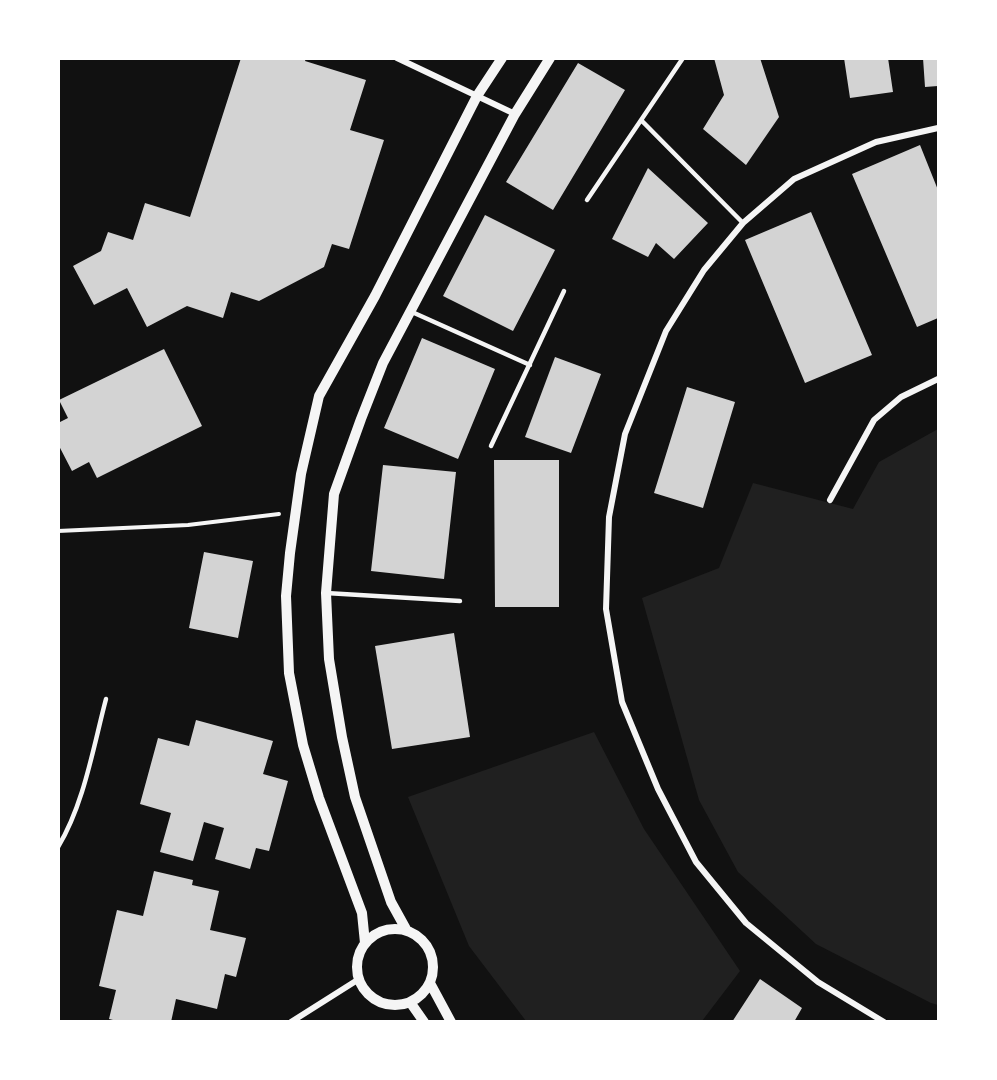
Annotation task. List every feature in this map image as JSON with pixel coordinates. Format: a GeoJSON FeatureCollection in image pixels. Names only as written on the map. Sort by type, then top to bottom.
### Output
{"type":"FeatureCollection","features":[{"type":"Feature","properties":{"kind":"street"},"geometry":{"type":"LineString","coordinates":[[397,58],[515,114]]}},
{"type":"Feature","properties":{"kind":"street"},"geometry":{"type":"LineString","coordinates":[[365,943],[362,913],[319,798],[303,744],[290,673],[286,596],[301,474],[319,396],[375,296],[477,96],[502,58]]}},
{"type":"Feature","properties":{"kind":"street"},"geometry":{"type":"LineString","coordinates":[[407,931],[391,902],[355,797],[342,737],[329,659],[326,593],[334,495],[383,363],[515,114],[550,58]]}},
{"type":"Feature","properties":{"kind":"street"},"geometry":{"type":"LineString","coordinates":[[884,1022],[818,982],[746,923],[696,862],[658,789],[622,702],[606,609],[609,517],[625,434],[666,331],[704,270],[743,223],[794,179],[876,142],[939,128]]}},
{"type":"Feature","properties":{"kind":"street"},"geometry":{"type":"LineString","coordinates":[[830,500],[874,420],[901,397],[939,378]]}},
{"type":"Feature","properties":{"kind":"street"},"geometry":{"type":"LineString","coordinates":[[396,929],[407,931],[427,946],[432,958],[433,970],[425,990],[418,997],[398,1005],[386,1004],[374,999],[359,979],[357,966],[359,954],[365,943],[384,931],[396,929]]}},
{"type":"Feature","properties":{"kind":"street"},"geometry":{"type":"LineString","coordinates":[[291,1022],[359,979]]}},
{"type":"Feature","properties":{"kind":"street"},"geometry":{"type":"LineString","coordinates":[[429,982],[451,1022]]}},
{"type":"Feature","properties":{"kind":"street"},"geometry":{"type":"LineString","coordinates":[[410,1002],[424,1022]]}},
{"type":"Feature","properties":{"kind":"lane"},"geometry":{"type":"LineString","coordinates":[[587,200],[684,58]]}},
{"type":"Feature","properties":{"kind":"lane"},"geometry":{"type":"LineString","coordinates":[[641,120],[743,223]]}},
{"type":"Feature","properties":{"kind":"lane"},"geometry":{"type":"LineString","coordinates":[[491,446],[564,291]]}},
{"type":"Feature","properties":{"kind":"lane"},"geometry":{"type":"LineString","coordinates":[[411,312],[530,364]]}},
{"type":"Feature","properties":{"kind":"lane"},"geometry":{"type":"LineString","coordinates":[[326,593],[460,601]]}},
{"type":"Feature","properties":{"kind":"lane"},"geometry":{"type":"LineString","coordinates":[[58,847],[68,832],[82,792],[106,699]]}},
{"type":"Feature","properties":{"kind":"path"},"geometry":{"type":"LineString","coordinates":[[58,531],[188,525],[296,512]]}},
{"type":"Feature","properties":{"kind":"shaded area"},"geometry":{"type":"Polygon","coordinates":[[[938,429],[938,1005],[816,944],[738,872],[699,800],[642,598],[719,568],[753,483],[853,509],[879,462],[938,429]]]}},
{"type":"Feature","properties":{"kind":"shaded area"},"geometry":{"type":"Polygon","coordinates":[[[594,732],[644,829],[740,971],[702,1021],[526,1021],[469,946],[408,797],[594,732]]]}},
{"type":"Feature","properties":{"kind":"building"},"geometry":{"type":"Polygon","coordinates":[[[241,58],[254,60],[255,58],[306,58],[305,61],[366,80],[350,130],[384,140],[349,249],[332,244],[324,267],[259,301],[231,292],[223,318],[187,306],[147,327],[127,288],[94,305],[73,266],[101,251],[108,232],[133,240],[145,203],[190,217],[241,58]]]}},
{"type":"Feature","properties":{"kind":"building"},"geometry":{"type":"Polygon","coordinates":[[[714,58],[760,58],[779,117],[746,165],[703,129],[724,95],[714,58]]]}},
{"type":"Feature","properties":{"kind":"building"},"geometry":{"type":"Polygon","coordinates":[[[844,58],[888,58],[893,92],[850,98],[844,58]]]}},
{"type":"Feature","properties":{"kind":"building"},"geometry":{"type":"Polygon","coordinates":[[[923,58],[938,58],[938,86],[925,87],[923,58]]]}},
{"type":"Feature","properties":{"kind":"building"},"geometry":{"type":"Polygon","coordinates":[[[578,63],[625,90],[553,210],[506,182],[578,63]]]}},
{"type":"Feature","properties":{"kind":"building"},"geometry":{"type":"Polygon","coordinates":[[[920,145],[938,190],[938,318],[917,327],[852,174],[920,145]]]}},
{"type":"Feature","properties":{"kind":"building"},"geometry":{"type":"Polygon","coordinates":[[[648,168],[708,223],[674,259],[656,243],[648,257],[612,239],[648,168]]]}},
{"type":"Feature","properties":{"kind":"building"},"geometry":{"type":"Polygon","coordinates":[[[811,212],[872,355],[805,383],[745,240],[811,212]]]}},
{"type":"Feature","properties":{"kind":"building"},"geometry":{"type":"Polygon","coordinates":[[[485,215],[555,250],[513,331],[443,296],[485,215]]]}},
{"type":"Feature","properties":{"kind":"building"},"geometry":{"type":"Polygon","coordinates":[[[422,338],[495,369],[458,459],[384,428],[422,338]]]}},
{"type":"Feature","properties":{"kind":"building"},"geometry":{"type":"Polygon","coordinates":[[[164,349],[202,426],[97,478],[89,462],[72,471],[58,444],[58,423],[68,418],[59,400],[164,349]]]}},
{"type":"Feature","properties":{"kind":"building"},"geometry":{"type":"Polygon","coordinates":[[[555,357],[601,374],[571,453],[525,437],[555,357]]]}},
{"type":"Feature","properties":{"kind":"building"},"geometry":{"type":"Polygon","coordinates":[[[687,387],[735,402],[703,508],[654,493],[687,387]]]}},
{"type":"Feature","properties":{"kind":"building"},"geometry":{"type":"Polygon","coordinates":[[[494,460],[559,460],[559,607],[495,607],[494,460]]]}},
{"type":"Feature","properties":{"kind":"building"},"geometry":{"type":"Polygon","coordinates":[[[383,465],[456,472],[444,579],[371,571],[383,465]]]}},
{"type":"Feature","properties":{"kind":"building"},"geometry":{"type":"Polygon","coordinates":[[[204,552],[253,561],[238,638],[189,628],[204,552]]]}},
{"type":"Feature","properties":{"kind":"building"},"geometry":{"type":"Polygon","coordinates":[[[454,633],[470,737],[392,749],[375,646],[454,633]]]}},
{"type":"Feature","properties":{"kind":"building"},"geometry":{"type":"Polygon","coordinates":[[[196,720],[273,741],[263,774],[288,781],[269,851],[256,848],[250,869],[215,859],[224,828],[204,822],[193,861],[160,852],[171,813],[140,804],[158,738],[189,746],[196,720]]]}},
{"type":"Feature","properties":{"kind":"building"},"geometry":{"type":"Polygon","coordinates":[[[154,871],[193,880],[192,885],[219,891],[210,930],[246,938],[236,977],[225,974],[217,1009],[176,999],[171,1022],[121,1022],[109,1019],[116,990],[99,986],[117,910],[143,916],[154,871]]]}},
{"type":"Feature","properties":{"kind":"building"},"geometry":{"type":"Polygon","coordinates":[[[760,979],[802,1008],[794,1022],[732,1022],[760,979]]]}}]}
